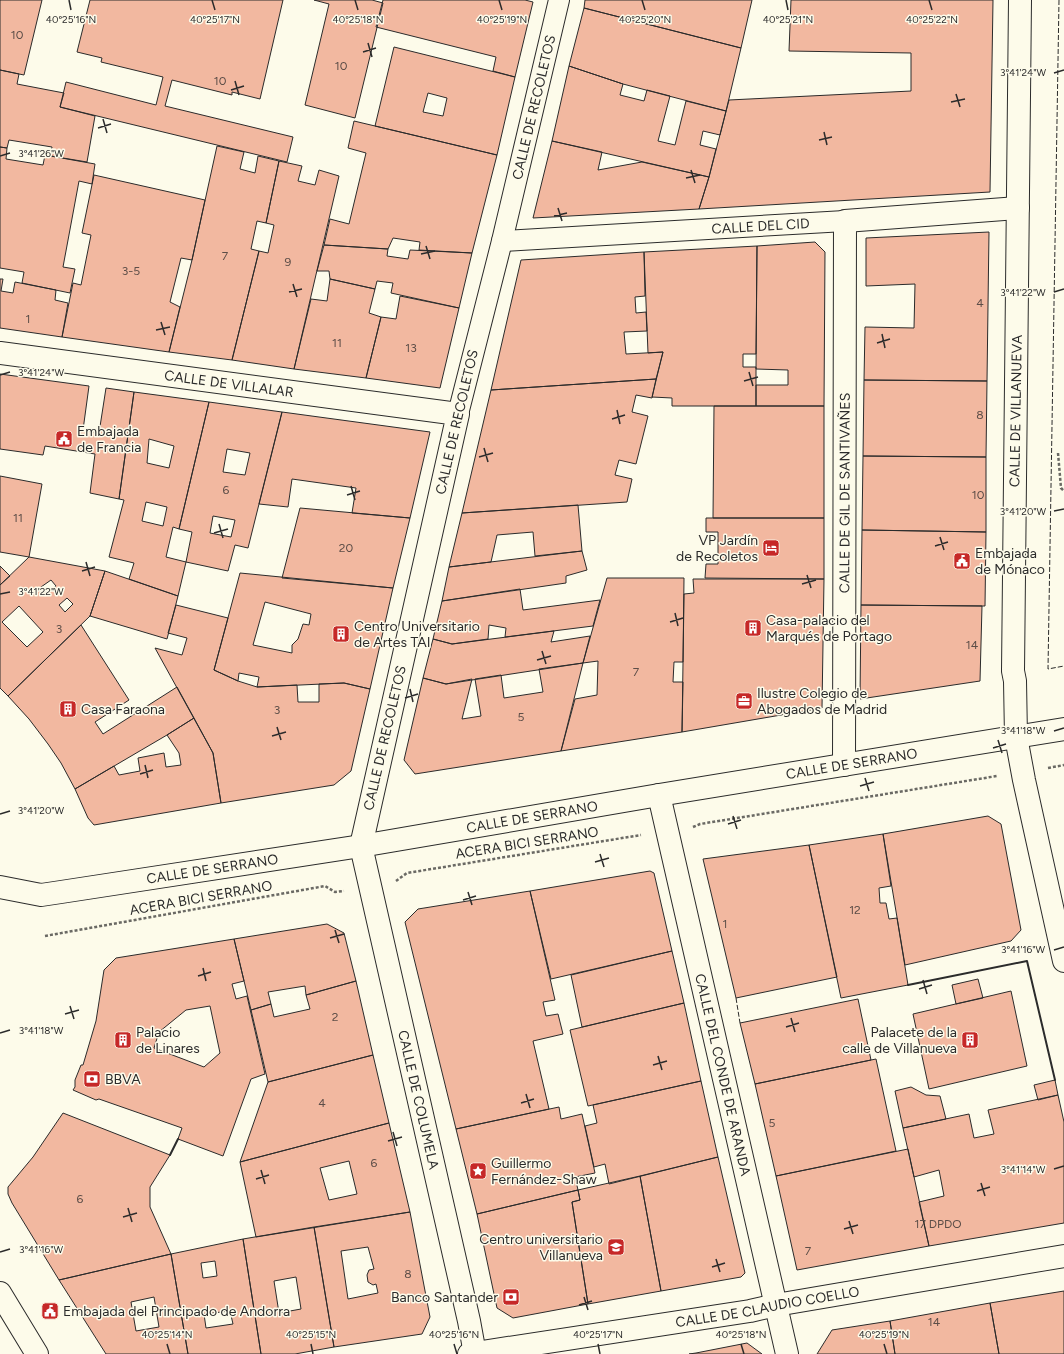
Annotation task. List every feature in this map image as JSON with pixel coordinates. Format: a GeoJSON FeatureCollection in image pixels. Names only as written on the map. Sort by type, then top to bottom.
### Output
{"type":"FeatureCollection","features":[{"type":"Feature","properties":{"kind":"street","name":"CALLE DE RECOLETOS"},"geometry":{"type":"LineString","coordinates":[[361,846],[458,414],[502,241],[559,0]]}},
{"type":"Feature","properties":{"kind":"street","name":"CALLE DE VILLANUEVA"},"geometry":{"type":"LineString","coordinates":[[1020,0],[1013,663],[1016,737],[1064,961]]}},
{"type":"Feature","properties":{"kind":"street","name":"CALLE DEL CID"},"geometry":{"type":"LineString","coordinates":[[502,241],[845,221],[1018,208]]}},
{"type":"Feature","properties":{"kind":"street","name":"CALLE DE GIL DE SANTIVAÑES"},"geometry":{"type":"LineString","coordinates":[[844,765],[845,221]]}},
{"type":"Feature","properties":{"kind":"street","name":"CALLE DE VILLALAR"},"geometry":{"type":"LineString","coordinates":[[0,353],[458,414]]}},
{"type":"Feature","properties":{"kind":"street","name":"CALLE DE SERRANO"},"geometry":{"type":"LineString","coordinates":[[0,887],[41,895],[361,846],[659,795],[1064,729]]}},
{"type":"Feature","properties":{"kind":"street","name":"CALLE DEL CONDE DE ARANDA"},"geometry":{"type":"LineString","coordinates":[[659,795],[787,1354]]}},
{"type":"Feature","properties":{"kind":"street","name":"CALLE DE COLUMELA"},"geometry":{"type":"LineString","coordinates":[[361,846],[469,1321],[473,1354]]}},
{"type":"Feature","properties":{"kind":"street","name":"CALLE DE CLAUDIO COELLO"},"geometry":{"type":"LineString","coordinates":[[473,1354],[750,1311],[776,1305],[1064,1256]]}},
{"type":"Feature","properties":{"kind":"street"},"geometry":{"type":"LineString","coordinates":[[0,1294],[37,1354]]}},
{"type":"Feature","properties":{"kind":"path"},"geometry":{"type":"LineString","coordinates":[[1058,453],[1061,488],[1064,491]]}},
{"type":"Feature","properties":{"kind":"path"},"geometry":{"type":"LineString","coordinates":[[689,829],[700,824],[998,776]]}},
{"type":"Feature","properties":{"kind":"path","name":"ACERA BICI SERRANO"},"geometry":{"type":"LineString","coordinates":[[392,882],[398,881],[407,873],[643,835]]}},
{"type":"Feature","properties":{"kind":"path","name":"ACERA BICI SERRANO"},"geometry":{"type":"LineString","coordinates":[[45,936],[325,886],[335,892],[348,891]]}},
{"type":"Feature","properties":{"kind":"building"},"geometry":{"type":"Polygon","coordinates":[[[0,0],[42,0],[24,75],[0,70],[0,0]]]}},
{"type":"Feature","properties":{"kind":"building"},"geometry":{"type":"Polygon","coordinates":[[[90,0],[283,0],[260,99],[232,92],[232,95],[172,80],[165,106],[293,137],[287,162],[60,107],[66,82],[156,105],[163,77],[101,62],[102,58],[77,52],[90,0]]]}},
{"type":"Feature","properties":{"kind":"building"},"geometry":{"type":"Polygon","coordinates":[[[314,0],[372,0],[383,3],[355,118],[305,105],[329,4],[314,0]]]}},
{"type":"Feature","properties":{"kind":"building"},"geometry":{"type":"Polygon","coordinates":[[[383,0],[525,0],[533,2],[515,77],[493,71],[496,57],[376,27],[383,0]]]}},
{"type":"Feature","properties":{"kind":"building"},"geometry":{"type":"Polygon","coordinates":[[[585,0],[752,0],[741,48],[584,8],[585,0]]]}},
{"type":"Feature","properties":{"kind":"building"},"geometry":{"type":"Polygon","coordinates":[[[791,0],[993,0],[990,192],[699,209],[729,100],[911,91],[911,53],[789,51],[791,0]]]}},
{"type":"Feature","properties":{"kind":"building"},"geometry":{"type":"Polygon","coordinates":[[[584,8],[741,48],[726,111],[623,84],[569,66],[584,8]]]}},
{"type":"Feature","properties":{"kind":"building"},"geometry":{"type":"Polygon","coordinates":[[[394,47],[515,77],[497,155],[375,126],[394,47]],[[428,93],[423,112],[443,116],[447,98],[428,93]]]}},
{"type":"Feature","properties":{"kind":"building"},"geometry":{"type":"Polygon","coordinates":[[[569,66],[623,84],[620,95],[644,101],[647,90],[670,96],[658,141],[675,145],[686,101],[726,111],[720,135],[703,131],[700,145],[716,149],[709,177],[552,141],[569,66]]]}},
{"type":"Feature","properties":{"kind":"building"},"geometry":{"type":"Polygon","coordinates":[[[0,70],[19,74],[17,84],[64,93],[60,107],[95,116],[87,162],[51,156],[52,147],[9,140],[7,148],[0,147],[0,70]]]}},
{"type":"Feature","properties":{"kind":"building"},"geometry":{"type":"Polygon","coordinates":[[[354,121],[497,155],[472,253],[419,250],[420,242],[393,238],[388,249],[324,245],[330,219],[349,224],[366,153],[348,148],[354,121]]]}},
{"type":"Feature","properties":{"kind":"building"},"geometry":{"type":"Polygon","coordinates":[[[552,141],[602,152],[598,170],[642,162],[709,177],[699,209],[533,218],[552,141]]]}},
{"type":"Feature","properties":{"kind":"building"},"geometry":{"type":"Polygon","coordinates":[[[217,146],[244,152],[240,169],[255,173],[258,156],[279,161],[266,223],[257,221],[251,249],[259,251],[232,360],[169,352],[192,260],[217,146]]]}},
{"type":"Feature","properties":{"kind":"building"},"geometry":{"type":"Polygon","coordinates":[[[0,147],[7,148],[6,159],[43,165],[45,155],[95,164],[92,184],[79,181],[63,267],[75,269],[70,293],[22,283],[24,272],[0,268],[0,147]]]}},
{"type":"Feature","properties":{"kind":"building"},"geometry":{"type":"Polygon","coordinates":[[[279,161],[302,166],[298,181],[315,185],[319,170],[339,176],[294,369],[232,360],[259,251],[268,253],[274,225],[266,223],[279,161]]]}},
{"type":"Feature","properties":{"kind":"building"},"geometry":{"type":"Polygon","coordinates":[[[94,175],[205,200],[192,260],[181,258],[170,302],[180,307],[169,352],[62,337],[73,283],[81,285],[91,235],[82,233],[94,175]]]}},
{"type":"Feature","properties":{"kind":"building"},"geometry":{"type":"Polygon","coordinates":[[[989,232],[987,381],[864,380],[865,327],[914,328],[915,284],[866,286],[866,238],[989,232]]]}},
{"type":"Feature","properties":{"kind":"building"},"geometry":{"type":"Polygon","coordinates":[[[815,242],[825,252],[824,406],[756,406],[756,385],[788,385],[788,370],[756,369],[757,246],[815,242]]]}},
{"type":"Feature","properties":{"kind":"building"},"geometry":{"type":"Polygon","coordinates":[[[324,245],[388,249],[387,256],[408,259],[410,250],[472,253],[459,308],[391,293],[393,283],[377,281],[375,289],[330,279],[329,271],[317,271],[324,245]]]}},
{"type":"Feature","properties":{"kind":"building"},"geometry":{"type":"Polygon","coordinates":[[[757,246],[756,354],[743,354],[743,367],[756,367],[756,406],[672,406],[672,398],[652,397],[663,352],[648,353],[644,252],[757,246]]]}},
{"type":"Feature","properties":{"kind":"building"},"geometry":{"type":"Polygon","coordinates":[[[644,252],[645,296],[635,297],[636,313],[646,312],[647,331],[624,332],[626,354],[663,352],[656,379],[491,390],[521,260],[644,252]]]}},
{"type":"Feature","properties":{"kind":"building"},"geometry":{"type":"Polygon","coordinates":[[[0,279],[3,279],[1,291],[13,293],[15,282],[56,290],[55,300],[68,303],[62,337],[0,328],[0,279]]]}},
{"type":"Feature","properties":{"kind":"building"},"geometry":{"type":"Polygon","coordinates":[[[330,279],[375,289],[369,313],[381,317],[366,378],[294,369],[311,299],[327,301],[330,279]]]}},
{"type":"Feature","properties":{"kind":"building"},"geometry":{"type":"Polygon","coordinates":[[[400,296],[459,308],[440,388],[366,378],[381,317],[396,319],[400,296]]]}},
{"type":"Feature","properties":{"kind":"building","name":"Embajada de Francia"},"geometry":{"type":"Polygon","coordinates":[[[0,374],[89,386],[83,430],[99,433],[106,388],[134,392],[119,499],[90,493],[95,454],[45,446],[43,455],[0,449],[0,374]]]}},
{"type":"Feature","properties":{"kind":"building"},"geometry":{"type":"Polygon","coordinates":[[[656,379],[652,398],[636,395],[632,412],[648,416],[636,464],[619,460],[615,475],[632,479],[627,502],[462,513],[491,390],[656,379]]]}},
{"type":"Feature","properties":{"kind":"building"},"geometry":{"type":"Polygon","coordinates":[[[864,380],[987,381],[986,457],[863,456],[864,380]]]}},
{"type":"Feature","properties":{"kind":"building"},"geometry":{"type":"Polygon","coordinates":[[[134,392],[209,402],[179,529],[173,527],[166,557],[186,562],[178,596],[129,579],[134,563],[109,557],[124,500],[119,499],[134,392]],[[149,439],[147,463],[169,468],[174,446],[149,439]],[[146,502],[142,521],[163,526],[167,507],[146,502]]]}},
{"type":"Feature","properties":{"kind":"building"},"geometry":{"type":"Polygon","coordinates":[[[209,402],[282,412],[248,548],[235,545],[228,571],[186,562],[192,532],[179,529],[209,402]],[[227,449],[223,472],[245,475],[250,453],[227,449]],[[213,516],[210,533],[231,537],[235,520],[213,516]]]}},
{"type":"Feature","properties":{"kind":"building"},"geometry":{"type":"Polygon","coordinates":[[[714,406],[824,406],[824,518],[713,518],[714,406]]]}},
{"type":"Feature","properties":{"kind":"building"},"geometry":{"type":"Polygon","coordinates":[[[282,412],[430,432],[410,518],[352,513],[356,488],[292,479],[288,507],[259,504],[282,412]]]}},
{"type":"Feature","properties":{"kind":"building"},"geometry":{"type":"Polygon","coordinates":[[[863,456],[986,457],[986,532],[862,530],[863,456]]]}},
{"type":"Feature","properties":{"kind":"building"},"geometry":{"type":"Polygon","coordinates":[[[0,476],[42,484],[29,557],[0,552],[0,476]]]}},
{"type":"Feature","properties":{"kind":"building"},"geometry":{"type":"Polygon","coordinates":[[[578,505],[582,551],[535,556],[533,532],[497,535],[491,562],[449,567],[462,513],[578,505]]]}},
{"type":"Feature","properties":{"kind":"building"},"geometry":{"type":"Polygon","coordinates":[[[300,508],[410,518],[393,588],[282,578],[300,508]]]}},
{"type":"Feature","properties":{"kind":"building","name":"VP Jardín de Recoletos"},"geometry":{"type":"Polygon","coordinates":[[[706,518],[824,518],[824,579],[705,578],[706,564],[718,564],[718,532],[706,532],[706,518]]]}},
{"type":"Feature","properties":{"kind":"building"},"geometry":{"type":"Polygon","coordinates":[[[862,530],[986,532],[985,606],[861,605],[862,530]]]}},
{"type":"Feature","properties":{"kind":"building"},"geometry":{"type":"Polygon","coordinates":[[[582,551],[587,570],[566,576],[566,583],[442,601],[449,567],[582,551]]]}},
{"type":"Feature","properties":{"kind":"building"},"geometry":{"type":"Polygon","coordinates":[[[29,557],[105,571],[90,616],[8,696],[0,688],[0,585],[29,557]],[[51,580],[41,587],[47,594],[56,586],[51,580]],[[67,598],[59,605],[65,612],[73,604],[67,598]],[[19,606],[2,622],[27,647],[43,632],[19,606]]]}},
{"type":"Feature","properties":{"kind":"building"},"geometry":{"type":"Polygon","coordinates":[[[0,566],[10,576],[0,585],[0,566]]]}},
{"type":"Feature","properties":{"kind":"building"},"geometry":{"type":"Polygon","coordinates":[[[105,571],[178,596],[167,639],[90,616],[105,571]]]}},
{"type":"Feature","properties":{"kind":"building","name":"Centro Universitario de Artes TAI"},"geometry":{"type":"Polygon","coordinates":[[[240,573],[393,588],[370,689],[344,683],[257,687],[259,677],[239,673],[238,681],[214,670],[240,573]],[[265,602],[253,645],[292,653],[292,645],[298,639],[303,624],[309,625],[311,614],[265,602]]]}},
{"type":"Feature","properties":{"kind":"building"},"geometry":{"type":"Polygon","coordinates":[[[607,578],[684,578],[683,662],[674,662],[673,682],[683,682],[682,732],[561,751],[575,699],[597,695],[598,661],[583,663],[607,578]]]}},
{"type":"Feature","properties":{"kind":"building","name":"Casa-palacio del Marqués de Portago"},"geometry":{"type":"Polygon","coordinates":[[[693,579],[824,579],[822,708],[682,732],[684,594],[694,593],[693,579]]]}},
{"type":"Feature","properties":{"kind":"building"},"geometry":{"type":"Polygon","coordinates":[[[520,589],[523,610],[600,600],[593,626],[505,637],[506,628],[489,625],[488,639],[452,644],[433,639],[442,601],[520,589]]]}},
{"type":"Feature","properties":{"kind":"building"},"geometry":{"type":"Polygon","coordinates":[[[176,605],[228,618],[214,670],[238,681],[257,687],[297,685],[298,702],[319,702],[319,684],[344,683],[370,689],[351,771],[334,785],[221,803],[213,753],[155,648],[182,655],[187,638],[168,633],[176,605]]]}},
{"type":"Feature","properties":{"kind":"building"},"geometry":{"type":"Polygon","coordinates":[[[861,605],[982,606],[980,681],[860,699],[861,605]]]}},
{"type":"Feature","properties":{"kind":"building","name":"Casa Faraona"},"geometry":{"type":"Polygon","coordinates":[[[81,625],[129,700],[95,722],[103,734],[177,687],[194,718],[75,789],[61,763],[48,744],[29,719],[8,696],[81,625]]]}},
{"type":"Feature","properties":{"kind":"building"},"geometry":{"type":"Polygon","coordinates":[[[554,631],[551,642],[590,636],[583,663],[446,684],[423,678],[433,639],[452,644],[554,631]]]}},
{"type":"Feature","properties":{"kind":"building"},"geometry":{"type":"Polygon","coordinates":[[[583,663],[561,751],[415,774],[404,760],[423,678],[446,684],[472,679],[462,719],[481,716],[475,679],[501,675],[504,698],[543,692],[539,669],[583,663]]]}},
{"type":"Feature","properties":{"kind":"building"},"geometry":{"type":"Polygon","coordinates":[[[194,718],[213,753],[221,803],[94,825],[88,818],[75,789],[114,766],[119,775],[140,771],[138,758],[164,753],[166,767],[181,765],[179,753],[167,735],[194,718]]]}},
{"type":"Feature","properties":{"kind":"building"},"geometry":{"type":"Polygon","coordinates":[[[988,816],[1001,824],[1021,930],[1011,941],[905,965],[883,834],[988,816]]]}},
{"type":"Feature","properties":{"kind":"building"},"geometry":{"type":"Polygon","coordinates":[[[883,834],[891,886],[879,888],[880,903],[886,903],[889,919],[897,918],[908,985],[841,998],[809,845],[883,834]]]}},
{"type":"Feature","properties":{"kind":"building"},"geometry":{"type":"Polygon","coordinates":[[[809,845],[837,977],[736,998],[703,859],[809,845]]]}},
{"type":"Feature","properties":{"kind":"building"},"geometry":{"type":"Polygon","coordinates":[[[650,871],[654,873],[672,951],[551,979],[530,891],[650,871]]]}},
{"type":"Feature","properties":{"kind":"building"},"geometry":{"type":"Polygon","coordinates":[[[530,891],[555,1000],[543,1002],[546,1016],[558,1014],[563,1034],[533,1041],[549,1109],[456,1129],[405,922],[418,909],[530,891]]]}},
{"type":"Feature","properties":{"kind":"building"},"geometry":{"type":"Polygon","coordinates":[[[327,924],[344,933],[356,981],[306,995],[305,986],[268,992],[271,1004],[251,1010],[234,939],[327,924]]]}},
{"type":"Feature","properties":{"kind":"building","name":"Palacio de Linares"},"geometry":{"type":"Polygon","coordinates":[[[234,939],[244,981],[232,984],[236,999],[247,996],[265,1074],[251,1079],[223,1156],[178,1139],[182,1128],[99,1099],[96,1100],[73,1090],[81,1065],[83,1065],[96,1021],[104,970],[116,958],[234,939]],[[210,1006],[186,1010],[159,1032],[154,1048],[204,1067],[220,1053],[210,1006]]]}},
{"type":"Feature","properties":{"kind":"building"},"geometry":{"type":"Polygon","coordinates":[[[672,951],[684,1003],[582,1027],[571,975],[672,951]]]}},
{"type":"Feature","properties":{"kind":"building"},"geometry":{"type":"Polygon","coordinates":[[[978,979],[983,998],[956,1004],[952,985],[978,979]]]}},
{"type":"Feature","properties":{"kind":"building"},"geometry":{"type":"Polygon","coordinates":[[[356,981],[373,1055],[268,1082],[251,1010],[271,1004],[274,1017],[310,1009],[306,995],[356,981]]]}},
{"type":"Feature","properties":{"kind":"building","name":"Palacete de la calle de Villanueva"},"geometry":{"type":"Polygon","coordinates":[[[1011,991],[1027,1066],[929,1089],[913,1014],[1011,991]]]}},
{"type":"Feature","properties":{"kind":"building"},"geometry":{"type":"Polygon","coordinates":[[[858,999],[871,1060],[755,1084],[740,1023],[858,999]]]}},
{"type":"Feature","properties":{"kind":"building"},"geometry":{"type":"Polygon","coordinates":[[[684,1003],[701,1081],[588,1106],[570,1030],[684,1003]]]}},
{"type":"Feature","properties":{"kind":"building"},"geometry":{"type":"Polygon","coordinates":[[[373,1055],[389,1123],[240,1162],[268,1082],[373,1055]]]}},
{"type":"Feature","properties":{"kind":"building"},"geometry":{"type":"Polygon","coordinates":[[[876,1059],[896,1151],[776,1176],[755,1084],[876,1059]]]}},
{"type":"Feature","properties":{"kind":"building"},"geometry":{"type":"Polygon","coordinates":[[[1055,1080],[1058,1095],[1038,1100],[1034,1085],[1055,1080]]]}},
{"type":"Feature","properties":{"kind":"building"},"geometry":{"type":"Polygon","coordinates":[[[701,1081],[718,1157],[609,1184],[605,1164],[594,1167],[585,1126],[597,1123],[593,1105],[701,1081]]]}},
{"type":"Feature","properties":{"kind":"building"},"geometry":{"type":"Polygon","coordinates":[[[911,1087],[926,1095],[940,1096],[946,1119],[903,1128],[895,1091],[911,1087]]]}},
{"type":"Feature","properties":{"kind":"building"},"geometry":{"type":"Polygon","coordinates":[[[1058,1095],[1064,1122],[1064,1223],[929,1246],[919,1202],[944,1196],[939,1170],[914,1177],[903,1128],[969,1114],[974,1138],[994,1134],[988,1110],[1058,1095]]]}},
{"type":"Feature","properties":{"kind":"building"},"geometry":{"type":"Polygon","coordinates":[[[559,1107],[561,1119],[582,1114],[595,1173],[575,1177],[578,1190],[477,1214],[456,1129],[559,1107]]]}},
{"type":"Feature","properties":{"kind":"building"},"geometry":{"type":"Polygon","coordinates":[[[63,1113],[170,1155],[150,1187],[150,1207],[171,1254],[59,1280],[12,1203],[8,1194],[8,1187],[33,1157],[63,1113]]]}},
{"type":"Feature","properties":{"kind":"building"},"geometry":{"type":"Polygon","coordinates":[[[389,1123],[410,1212],[256,1237],[240,1162],[389,1123]],[[349,1161],[320,1168],[329,1200],[357,1194],[349,1161]]]}},
{"type":"Feature","properties":{"kind":"building"},"geometry":{"type":"Polygon","coordinates":[[[908,1149],[929,1246],[797,1270],[776,1176],[908,1149]]]}},
{"type":"Feature","properties":{"kind":"building"},"geometry":{"type":"Polygon","coordinates":[[[718,1157],[745,1273],[741,1277],[661,1291],[640,1176],[718,1157]]]}},
{"type":"Feature","properties":{"kind":"building","name":"Centro universitario Villanueva"},"geometry":{"type":"Polygon","coordinates":[[[640,1176],[661,1291],[588,1304],[572,1202],[580,1200],[578,1190],[640,1176]]]}},
{"type":"Feature","properties":{"kind":"building"},"geometry":{"type":"Polygon","coordinates":[[[578,1190],[580,1200],[572,1202],[588,1304],[513,1318],[497,1308],[477,1214],[578,1190]]]}},
{"type":"Feature","properties":{"kind":"building"},"geometry":{"type":"Polygon","coordinates":[[[410,1212],[430,1317],[422,1334],[334,1347],[314,1227],[410,1212]],[[368,1247],[341,1251],[348,1299],[378,1293],[376,1284],[373,1285],[368,1282],[367,1275],[369,1270],[374,1269],[368,1247]]]}},
{"type":"Feature","properties":{"kind":"building"},"geometry":{"type":"Polygon","coordinates":[[[314,1227],[334,1347],[295,1354],[261,1354],[243,1239],[314,1227]],[[296,1277],[274,1281],[279,1313],[301,1309],[296,1277]]]}},
{"type":"Feature","properties":{"kind":"building"},"geometry":{"type":"Polygon","coordinates":[[[243,1239],[261,1354],[188,1354],[171,1254],[243,1239]],[[215,1261],[201,1263],[203,1278],[217,1276],[215,1261]],[[230,1311],[204,1314],[206,1328],[233,1324],[230,1311]]]}},
{"type":"Feature","properties":{"kind":"building"},"geometry":{"type":"Polygon","coordinates":[[[171,1254],[188,1354],[106,1354],[59,1280],[171,1254]],[[154,1297],[131,1302],[136,1331],[159,1327],[154,1297]]]}},
{"type":"Feature","properties":{"kind":"building"},"geometry":{"type":"Polygon","coordinates":[[[1064,1291],[1064,1354],[999,1354],[990,1303],[1064,1291]]]}},
{"type":"Feature","properties":{"kind":"building"},"geometry":{"type":"Polygon","coordinates":[[[990,1303],[999,1354],[895,1354],[890,1321],[990,1303]]]}},
{"type":"Feature","properties":{"kind":"building"},"geometry":{"type":"Polygon","coordinates":[[[890,1321],[895,1354],[817,1354],[832,1330],[890,1321]]]}},
{"type":"Feature","properties":{"kind":"building"},"geometry":{"type":"Polygon","coordinates":[[[747,1343],[762,1354],[689,1354],[696,1353],[747,1343]]]}},
{"type":"Feature","properties":{"kind":"fence"},"geometry":{"type":"LineString","coordinates":[[1059,0],[1048,669],[1064,666]]}},
{"type":"Feature","properties":{"kind":"fence"},"geometry":{"type":"LineString","coordinates":[[736,998],[740,1023]]}},
{"type":"Feature","properties":{"kind":"wall"},"geometry":{"type":"LineString","coordinates":[[908,985],[1027,961],[1055,1080]]}},
{"type":"Feature","properties":{"kind":"wall"},"geometry":{"type":"LineString","coordinates":[[170,1155],[178,1139]]}},
{"type":"Feature","properties":{"kind":"place","name":"Embajada de Francia"},"geometry":{"type":"Point","coordinates":[64,439]}},
{"type":"Feature","properties":{"kind":"place","name":"VP Jardín de Recoletos"},"geometry":{"type":"Point","coordinates":[771,548]}},
{"type":"Feature","properties":{"kind":"place","name":"Embajada de Mónaco"},"geometry":{"type":"Point","coordinates":[962,561]}},
{"type":"Feature","properties":{"kind":"place","name":"Casa-palacio del Marqués de Portago"},"geometry":{"type":"Point","coordinates":[753,628]}},
{"type":"Feature","properties":{"kind":"place","name":"Centro Universitario de Artes TAI"},"geometry":{"type":"Point","coordinates":[341,634]}},
{"type":"Feature","properties":{"kind":"place","name":"Ilustre Colegio de Abogados de Madrid"},"geometry":{"type":"Point","coordinates":[744,701]}},
{"type":"Feature","properties":{"kind":"place","name":"Casa Faraona"},"geometry":{"type":"Point","coordinates":[68,709]}},
{"type":"Feature","properties":{"kind":"place","name":"Palacio de Linares"},"geometry":{"type":"Point","coordinates":[123,1040]}},
{"type":"Feature","properties":{"kind":"place","name":"Palacete de la calle de Villanueva"},"geometry":{"type":"Point","coordinates":[970,1040]}},
{"type":"Feature","properties":{"kind":"place","name":"BBVA"},"geometry":{"type":"Point","coordinates":[92,1079]}},
{"type":"Feature","properties":{"kind":"place","name":"Guillermo Fernández-Shaw"},"geometry":{"type":"Point","coordinates":[478,1171]}},
{"type":"Feature","properties":{"kind":"place","name":"Centro universitario Villanueva"},"geometry":{"type":"Point","coordinates":[616,1247]}},
{"type":"Feature","properties":{"kind":"place","name":"Banco Santander"},"geometry":{"type":"Point","coordinates":[511,1297]}},
{"type":"Feature","properties":{"kind":"place","name":"Embajada del Principado de Andorra"},"geometry":{"type":"Point","coordinates":[50,1311]}}]}
